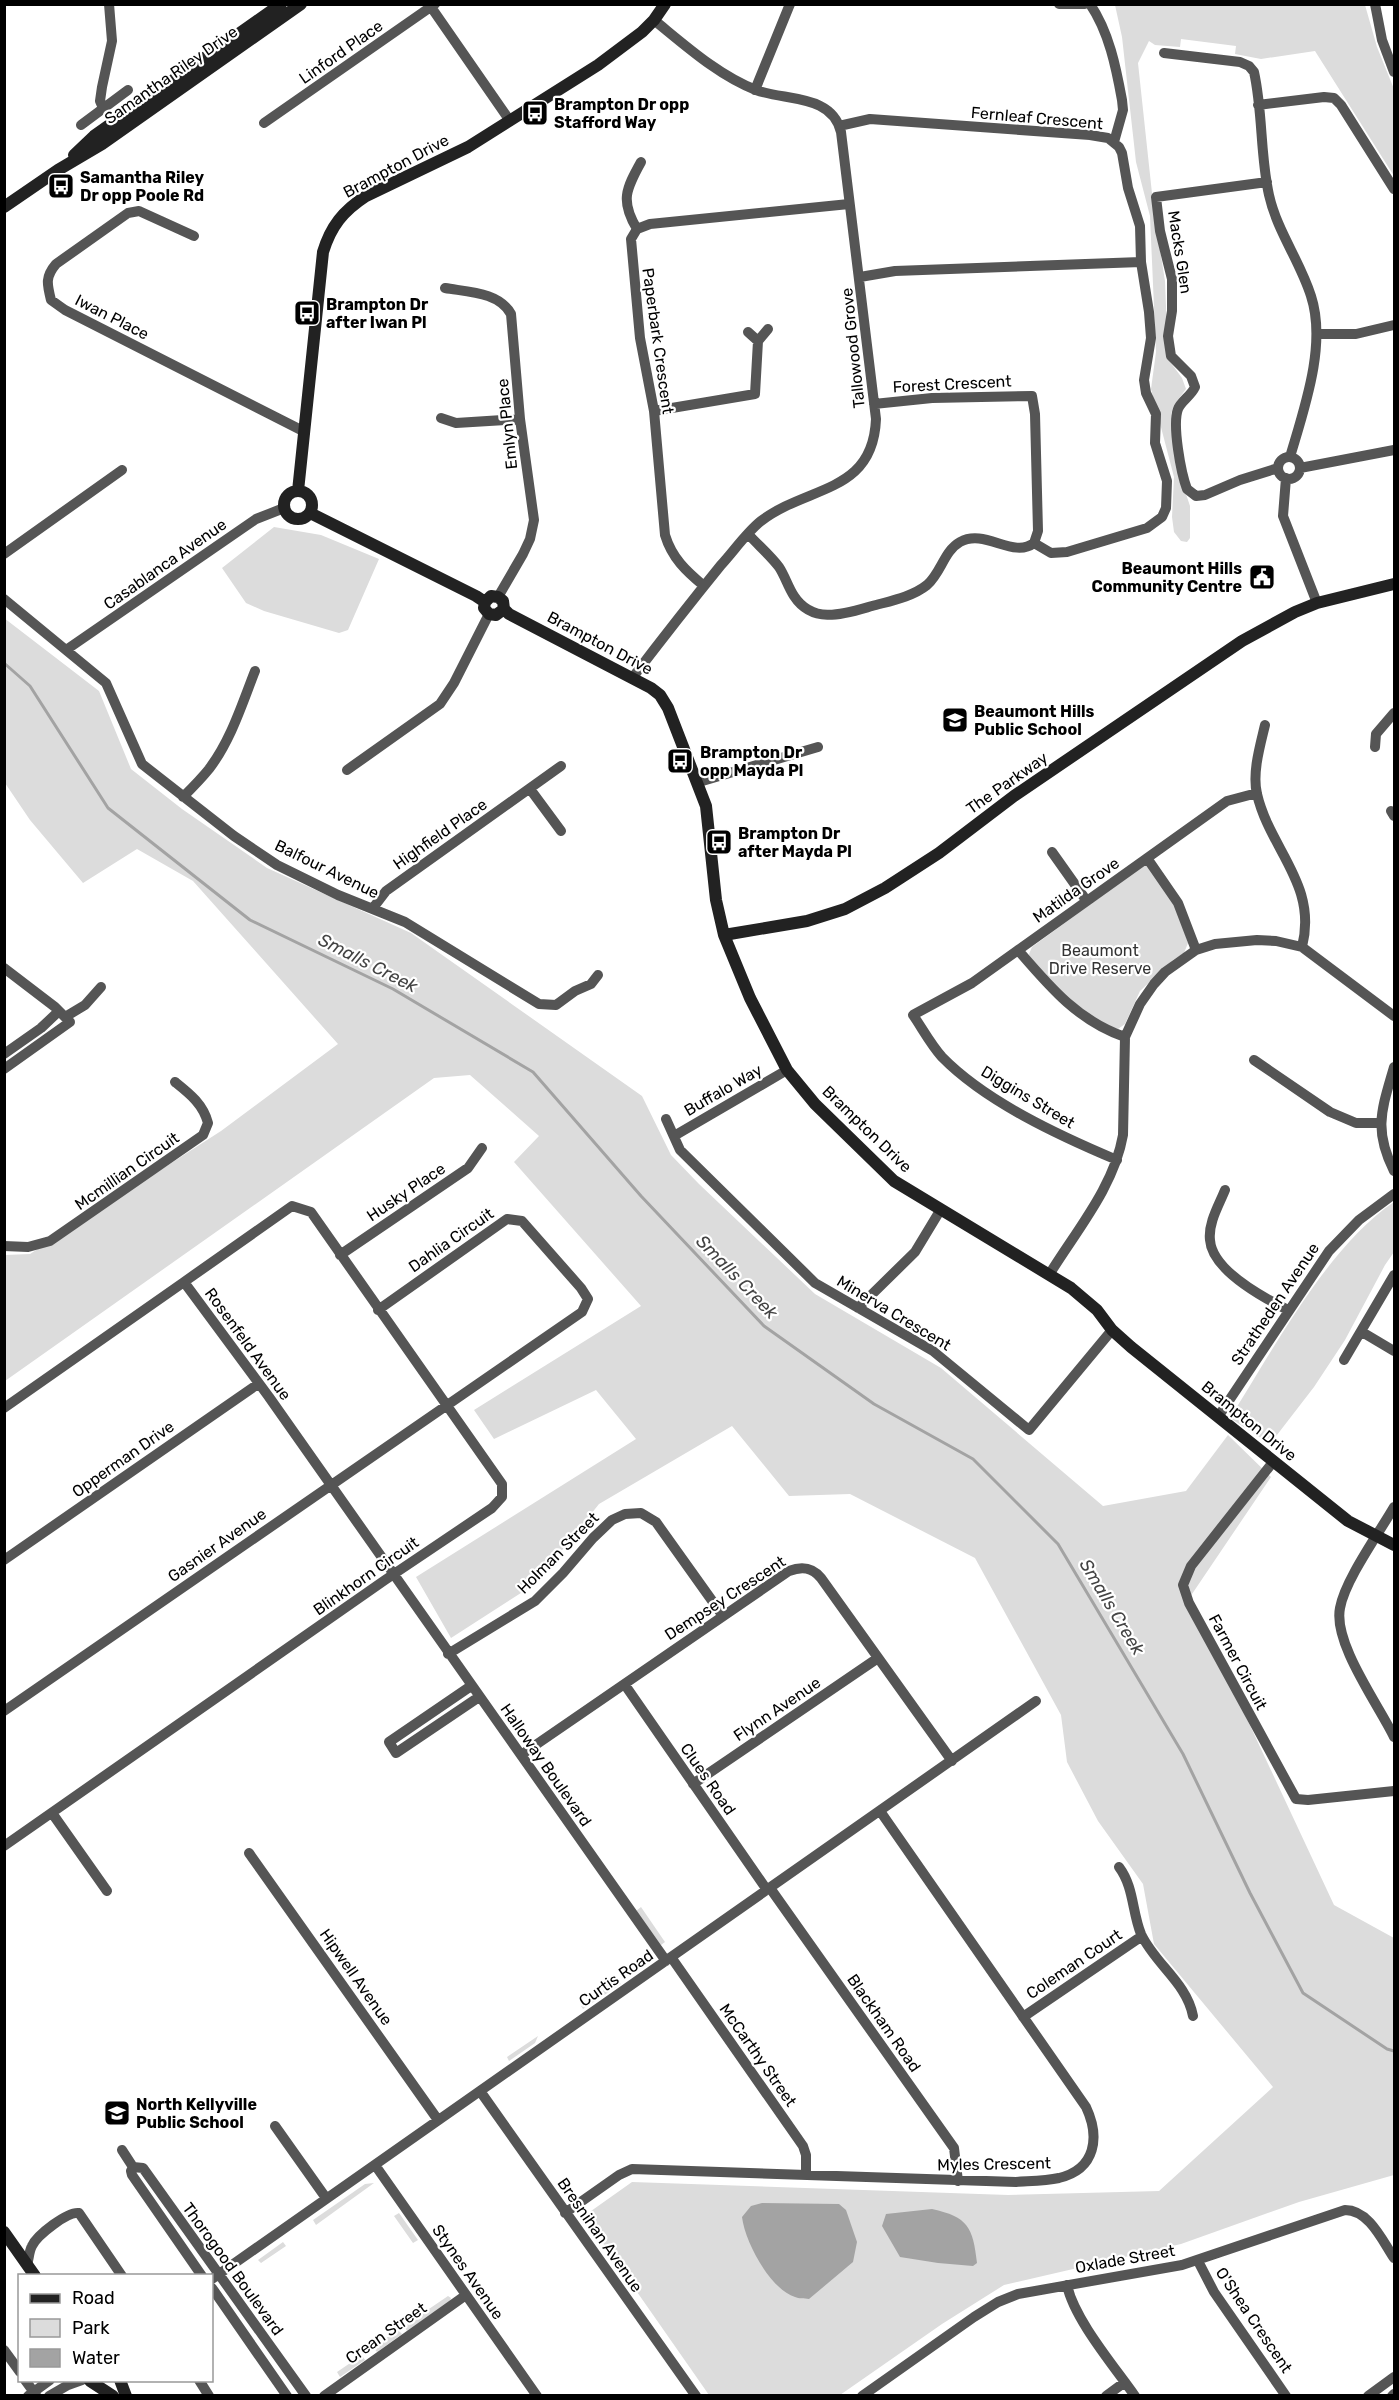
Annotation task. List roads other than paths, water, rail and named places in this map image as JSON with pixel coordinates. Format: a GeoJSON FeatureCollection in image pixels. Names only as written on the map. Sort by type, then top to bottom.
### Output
{"type":"FeatureCollection","features":[{"type":"Feature","properties":{"kind":"street"},"geometry":{"type":"LineString","coordinates":[[103,108],[100,101],[112,41],[109,4]]}},
{"type":"Feature","properties":{"kind":"street","name":"Samantha Riley Drive"},"geometry":{"type":"LineString","coordinates":[[58,170],[94,136],[281,4]]}},
{"type":"Feature","properties":{"kind":"street","name":"Samantha Riley Drive"},"geometry":{"type":"LineString","coordinates":[[4,207],[58,170],[102,144],[301,4]]}},
{"type":"Feature","properties":{"kind":"street","name":"Brampton Drive"},"geometry":{"type":"LineString","coordinates":[[298,491],[323,252],[331,228],[351,206],[366,196],[468,147],[598,65],[628,44],[654,20],[665,4]]}},
{"type":"Feature","properties":{"kind":"street"},"geometry":{"type":"LineString","coordinates":[[756,90],[790,4]]}},
{"type":"Feature","properties":{"kind":"street"},"geometry":{"type":"LineString","coordinates":[[1059,4],[1085,4]]}},
{"type":"Feature","properties":{"kind":"street"},"geometry":{"type":"LineString","coordinates":[[1090,4],[1106,33],[1122,100],[1123,110],[1114,142]]}},
{"type":"Feature","properties":{"kind":"street"},"geometry":{"type":"LineString","coordinates":[[1375,4],[1382,40],[1395,72]]}},
{"type":"Feature","properties":{"kind":"street"},"geometry":{"type":"LineString","coordinates":[[433,6],[510,121]]}},
{"type":"Feature","properties":{"kind":"street","name":"Linford Place"},"geometry":{"type":"LineString","coordinates":[[264,123],[433,6]]}},
{"type":"Feature","properties":{"kind":"street"},"geometry":{"type":"LineString","coordinates":[[654,20],[737,82],[756,90],[814,103],[830,112],[839,126]]}},
{"type":"Feature","properties":{"kind":"street"},"geometry":{"type":"LineString","coordinates":[[1164,53],[1235,61],[1249,66],[1254,72],[1267,183],[1277,220],[1311,295],[1319,334],[1308,392],[1290,457]]}},
{"type":"Feature","properties":{"kind":"street"},"geometry":{"type":"LineString","coordinates":[[81,125],[128,90]]}},
{"type":"Feature","properties":{"kind":"street"},"geometry":{"type":"LineString","coordinates":[[1258,105],[1324,97],[1334,98],[1341,105],[1395,189]]}},
{"type":"Feature","properties":{"kind":"street","name":"Fernleaf Crescent"},"geometry":{"type":"LineString","coordinates":[[839,126],[859,120],[883,120],[1100,136],[1114,142],[1122,153],[1128,188],[1138,216],[1141,262],[1151,338],[1144,380],[1146,393],[1157,421],[1155,443],[1167,482],[1166,508],[1162,517],[1147,528],[1067,552],[1051,553],[1034,543]]}},
{"type":"Feature","properties":{"kind":"street","name":"Tallowood Grove"},"geometry":{"type":"LineString","coordinates":[[633,677],[748,534],[774,513],[830,488],[857,471],[866,460],[875,435],[874,404],[860,277],[839,126]]}},
{"type":"Feature","properties":{"kind":"street"},"geometry":{"type":"LineString","coordinates":[[641,162],[627,190],[626,201],[627,211],[637,229],[650,224],[849,204]]}},
{"type":"Feature","properties":{"kind":"street","name":"Macks Glen"},"geometry":{"type":"LineString","coordinates":[[1267,183],[1156,197],[1160,231],[1172,279],[1172,312],[1168,336],[1171,356],[1191,376],[1195,387],[1179,408],[1176,423],[1187,489],[1201,496],[1278,468]]}},
{"type":"Feature","properties":{"kind":"street","name":"Iwan Place"},"geometry":{"type":"LineString","coordinates":[[194,236],[140,210],[128,213],[56,264],[49,273],[48,285],[51,300],[65,310],[305,432]]}},
{"type":"Feature","properties":{"kind":"street","name":"Paperbark Crescent"},"geometry":{"type":"LineString","coordinates":[[637,229],[631,239],[631,249],[640,338],[654,411],[665,536],[669,548],[680,565],[704,586]]}},
{"type":"Feature","properties":{"kind":"street"},"geometry":{"type":"LineString","coordinates":[[860,277],[895,271],[1141,262]]}},
{"type":"Feature","properties":{"kind":"street","name":"Emlyn Place"},"geometry":{"type":"LineString","coordinates":[[445,288],[488,296],[506,304],[511,314],[520,419],[534,520],[530,539],[523,554],[498,597]]}},
{"type":"Feature","properties":{"kind":"street"},"geometry":{"type":"LineString","coordinates":[[1319,334],[1356,334],[1395,325]]}},
{"type":"Feature","properties":{"kind":"street"},"geometry":{"type":"LineString","coordinates":[[654,411],[755,394],[758,341],[768,329]]}},
{"type":"Feature","properties":{"kind":"street"},"geometry":{"type":"LineString","coordinates":[[748,332],[758,341]]}},
{"type":"Feature","properties":{"kind":"street","name":"Forest Crescent"},"geometry":{"type":"LineString","coordinates":[[874,404],[932,398],[1032,396],[1035,414],[1038,531],[1034,543]]}},
{"type":"Feature","properties":{"kind":"street"},"geometry":{"type":"LineString","coordinates":[[441,418],[456,423],[520,419]]}},
{"type":"Feature","properties":{"kind":"street"},"geometry":{"type":"LineString","coordinates":[[1290,457],[1281,461],[1278,468],[1280,474],[1286,478],[1295,476],[1300,468],[1395,450]]}},
{"type":"Feature","properties":{"kind":"street"},"geometry":{"type":"LineString","coordinates":[[1290,457],[1298,462],[1300,468]]}},
{"type":"Feature","properties":{"kind":"street"},"geometry":{"type":"LineString","coordinates":[[4,554],[122,470]]}},
{"type":"Feature","properties":{"kind":"street"},"geometry":{"type":"LineString","coordinates":[[1286,478],[1283,516],[1317,603]]}},
{"type":"Feature","properties":{"kind":"street"},"geometry":{"type":"LineString","coordinates":[[298,491],[305,493],[312,500],[310,513],[300,520],[287,514],[284,508],[286,499],[298,491]]}},
{"type":"Feature","properties":{"kind":"street","name":"Casablanca Avenue"},"geometry":{"type":"LineString","coordinates":[[66,650],[256,519],[284,508]]}},
{"type":"Feature","properties":{"kind":"street"},"geometry":{"type":"LineString","coordinates":[[310,513],[476,596],[487,608],[496,615],[504,609],[504,603],[498,597],[490,596],[487,608],[454,683],[440,704],[347,770]]}},
{"type":"Feature","properties":{"kind":"street"},"geometry":{"type":"LineString","coordinates":[[748,534],[779,567],[791,591],[804,607],[822,616],[832,616],[893,600],[917,591],[934,576],[954,546],[961,541],[977,538],[1022,548],[1034,543]]}},
{"type":"Feature","properties":{"kind":"street","name":"The Parkway"},"geometry":{"type":"LineString","coordinates":[[724,935],[825,916],[845,909],[885,888],[939,853],[1014,796],[1242,641],[1295,612],[1317,603],[1395,584]]}},
{"type":"Feature","properties":{"kind":"street","name":"Balfour Avenue"},"geometry":{"type":"LineString","coordinates":[[4,599],[106,683],[142,764],[234,836],[277,865],[338,895],[405,922],[539,1004],[556,1005],[591,984],[598,975]]}},
{"type":"Feature","properties":{"kind":"street","name":"Brampton Drive"},"geometry":{"type":"LineString","coordinates":[[504,609],[509,614],[633,677],[660,695],[668,708],[699,782],[709,818],[716,900],[724,935],[750,998],[787,1070],[815,1104],[894,1181],[1071,1288],[1097,1310],[1112,1330],[1348,1521],[1395,1545]]}},
{"type":"Feature","properties":{"kind":"street"},"geometry":{"type":"LineString","coordinates":[[183,797],[209,769],[222,747],[255,671]]}},
{"type":"Feature","properties":{"kind":"street"},"geometry":{"type":"LineString","coordinates":[[1375,747],[1376,734],[1395,713]]}},
{"type":"Feature","properties":{"kind":"street"},"geometry":{"type":"LineString","coordinates":[[1266,725],[1258,755],[1257,793],[1268,824],[1290,865],[1300,890],[1307,923],[1302,947]]}},
{"type":"Feature","properties":{"kind":"street"},"geometry":{"type":"LineString","coordinates":[[699,782],[818,747]]}},
{"type":"Feature","properties":{"kind":"street","name":"Highfield Place"},"geometry":{"type":"LineString","coordinates":[[373,908],[386,891],[561,766]]}},
{"type":"Feature","properties":{"kind":"street"},"geometry":{"type":"LineString","coordinates":[[530,789],[561,831]]}},
{"type":"Feature","properties":{"kind":"street","name":"Matilda Grove"},"geometry":{"type":"LineString","coordinates":[[913,1015],[972,983],[1227,801],[1257,793]]}},
{"type":"Feature","properties":{"kind":"street"},"geometry":{"type":"LineString","coordinates":[[1053,852],[1086,900]]}},
{"type":"Feature","properties":{"kind":"street"},"geometry":{"type":"LineString","coordinates":[[1147,858],[1178,903],[1196,950]]}},
{"type":"Feature","properties":{"kind":"street"},"geometry":{"type":"LineString","coordinates":[[1049,1275],[1110,1178],[1117,1160],[1123,1135],[1125,1037],[1140,1004],[1165,972],[1196,950],[1215,944],[1257,940],[1276,941],[1302,947],[1395,1016]]}},
{"type":"Feature","properties":{"kind":"street"},"geometry":{"type":"LineString","coordinates":[[1018,950],[1053,991],[1072,1008],[1113,1033],[1125,1037]]}},
{"type":"Feature","properties":{"kind":"street"},"geometry":{"type":"LineString","coordinates":[[4,968],[65,1017]]}},
{"type":"Feature","properties":{"kind":"street"},"geometry":{"type":"LineString","coordinates":[[4,1054],[41,1028],[85,1005],[101,987]]}},
{"type":"Feature","properties":{"kind":"street","name":"Diggins Street"},"geometry":{"type":"LineString","coordinates":[[913,1015],[941,1056],[982,1090],[1070,1140],[1117,1160]]}},
{"type":"Feature","properties":{"kind":"street"},"geometry":{"type":"LineString","coordinates":[[4,1069],[65,1017]]}},
{"type":"Feature","properties":{"kind":"street"},"geometry":{"type":"LineString","coordinates":[[1254,1060],[1330,1112],[1356,1123],[1379,1123]]}},
{"type":"Feature","properties":{"kind":"street"},"geometry":{"type":"LineString","coordinates":[[1395,1066],[1379,1123],[1385,1152],[1395,1171]]}},
{"type":"Feature","properties":{"kind":"street","name":"Buffalo Way"},"geometry":{"type":"LineString","coordinates":[[674,1136],[787,1070]]}},
{"type":"Feature","properties":{"kind":"street","name":"Mcmillian Circuit"},"geometry":{"type":"LineString","coordinates":[[4,1246],[28,1247],[50,1240],[203,1135],[208,1123],[203,1110],[190,1093],[175,1083]]}},
{"type":"Feature","properties":{"kind":"street","name":"Minerva Crescent"},"geometry":{"type":"LineString","coordinates":[[666,1119],[680,1150],[688,1159],[815,1283],[933,1351],[1029,1430],[1112,1330]]}},
{"type":"Feature","properties":{"kind":"street","name":"Husky Place"},"geometry":{"type":"LineString","coordinates":[[340,1255],[468,1168],[482,1148]]}},
{"type":"Feature","properties":{"kind":"street"},"geometry":{"type":"LineString","coordinates":[[1225,1190],[1211,1225],[1209,1240],[1214,1255],[1245,1283],[1288,1310]]}},
{"type":"Feature","properties":{"kind":"street","name":"Stratheden Avenue"},"geometry":{"type":"LineString","coordinates":[[1218,1417],[1329,1251],[1359,1220],[1395,1194]]}},
{"type":"Feature","properties":{"kind":"street","name":"Blinkhorn Circuit"},"geometry":{"type":"LineString","coordinates":[[4,1846],[492,1508],[502,1497],[501,1484],[447,1403],[378,1310],[311,1212],[292,1206],[184,1282]]}},
{"type":"Feature","properties":{"kind":"street"},"geometry":{"type":"LineString","coordinates":[[858,1308],[915,1252],[941,1209]]}},
{"type":"Feature","properties":{"kind":"street","name":"Dahlia Circuit"},"geometry":{"type":"LineString","coordinates":[[378,1310],[507,1219],[522,1221],[581,1288],[588,1299],[582,1312],[447,1403]]}},
{"type":"Feature","properties":{"kind":"street"},"geometry":{"type":"LineString","coordinates":[[1344,1360],[1395,1275]]}},
{"type":"Feature","properties":{"kind":"street","name":"Rosenfeld Avenue"},"geometry":{"type":"LineString","coordinates":[[4,1408],[184,1282],[393,1575]]}},
{"type":"Feature","properties":{"kind":"street"},"geometry":{"type":"LineString","coordinates":[[1362,1332],[1395,1351]]}},
{"type":"Feature","properties":{"kind":"street","name":"Opperman Drive"},"geometry":{"type":"LineString","coordinates":[[4,1560],[258,1384]]}},
{"type":"Feature","properties":{"kind":"street","name":"Gasnier Avenue"},"geometry":{"type":"LineString","coordinates":[[4,1711],[447,1403]]}},
{"type":"Feature","properties":{"kind":"street","name":"Farmer Circuit"},"geometry":{"type":"LineString","coordinates":[[1274,1462],[1191,1566],[1183,1585],[1189,1604],[1296,1799],[1308,1800],[1395,1791]]}},
{"type":"Feature","properties":{"kind":"street"},"geometry":{"type":"LineString","coordinates":[[1393,1730],[1359,1674],[1340,1631],[1339,1608],[1347,1587],[1395,1507]]}},
{"type":"Feature","properties":{"kind":"street","name":"Holman Street"},"geometry":{"type":"LineString","coordinates":[[448,1654],[534,1601],[563,1574],[593,1538],[612,1520],[625,1514],[641,1514],[656,1522],[723,1616]]}},
{"type":"Feature","properties":{"kind":"street","name":"Dempsey Crescent"},"geometry":{"type":"LineString","coordinates":[[521,1755],[789,1570],[803,1567],[816,1571],[952,1761]]}},
{"type":"Feature","properties":{"kind":"street","name":"Halloway Boulevard"},"geometry":{"type":"LineString","coordinates":[[393,1575],[669,1959]]}},
{"type":"Feature","properties":{"kind":"street","name":"Flynn Avenue"},"geometry":{"type":"LineString","coordinates":[[693,1784],[878,1658]]}},
{"type":"Feature","properties":{"kind":"street","name":"Clues Road"},"geometry":{"type":"LineString","coordinates":[[625,1684],[693,1784],[769,1889]]}},
{"type":"Feature","properties":{"kind":"street"},"geometry":{"type":"LineString","coordinates":[[471,1686],[389,1742],[396,1753],[479,1697]]}},
{"type":"Feature","properties":{"kind":"street","name":"Curtis Road"},"geometry":{"type":"LineString","coordinates":[[215,2277],[1036,1701]]}},
{"type":"Feature","properties":{"kind":"street","name":"Myles Crescent"},"geometry":{"type":"LineString","coordinates":[[565,2213],[619,2175],[632,2169],[1016,2182],[1061,2178],[1080,2168],[1091,2152],[1095,2133],[1086,2107],[880,1811]]}},
{"type":"Feature","properties":{"kind":"street"},"geometry":{"type":"LineString","coordinates":[[52,1813],[106,1891]]}},
{"type":"Feature","properties":{"kind":"street","name":"Hipwell Avenue"},"geometry":{"type":"LineString","coordinates":[[249,1853],[438,2120]]}},
{"type":"Feature","properties":{"kind":"street","name":"Coleman Court"},"geometry":{"type":"LineString","coordinates":[[1119,1867],[1129,1885],[1143,1936],[1191,2001],[1193,2016]]}},
{"type":"Feature","properties":{"kind":"street","name":"Blackham Road"},"geometry":{"type":"LineString","coordinates":[[769,1889],[954,2148],[958,2181]]}},
{"type":"Feature","properties":{"kind":"street","name":"Coleman Court"},"geometry":{"type":"LineString","coordinates":[[1023,2017],[1143,1936]]}},
{"type":"Feature","properties":{"kind":"street","name":"McCarthy Street"},"geometry":{"type":"LineString","coordinates":[[669,1959],[803,2145],[806,2155],[806,2174]]}},
{"type":"Feature","properties":{"kind":"street","name":"Bresnihan Avenue"},"geometry":{"type":"LineString","coordinates":[[480,2091],[696,2396]]}},
{"type":"Feature","properties":{"kind":"street"},"geometry":{"type":"LineString","coordinates":[[275,2126],[326,2198]]}},
{"type":"Feature","properties":{"kind":"street","name":"Thorogood Boulevard"},"geometry":{"type":"LineString","coordinates":[[122,2150],[133,2167],[132,2175],[201,2274]]}},
{"type":"Feature","properties":{"kind":"street","name":"Stynes Avenue"},"geometry":{"type":"LineString","coordinates":[[375,2165],[537,2396]]}},
{"type":"Feature","properties":{"kind":"street","name":"Thorogood Boulevard"},"geometry":{"type":"LineString","coordinates":[[133,2167],[143,2168],[215,2277],[306,2396]]}},
{"type":"Feature","properties":{"kind":"street","name":"Oxlade Street"},"geometry":{"type":"LineString","coordinates":[[862,2396],[998,2302],[1024,2293],[1198,2261],[1325,2216],[1352,2210],[1367,2219],[1395,2258]]}},
{"type":"Feature","properties":{"kind":"street"},"geometry":{"type":"LineString","coordinates":[[27,2265],[31,2247],[35,2241],[69,2214],[79,2213],[121,2274]]}},
{"type":"Feature","properties":{"kind":"street"},"geometry":{"type":"LineString","coordinates":[[4,2232],[34,2274]]}},
{"type":"Feature","properties":{"kind":"street","name":"O'Shea Crescent"},"geometry":{"type":"LineString","coordinates":[[1198,2261],[1214,2292],[1286,2396]]}},
{"type":"Feature","properties":{"kind":"street"},"geometry":{"type":"LineString","coordinates":[[1067,2285],[1069,2295],[1080,2316],[1135,2396]]}},
{"type":"Feature","properties":{"kind":"street","name":"Thorogood Boulevard"},"geometry":{"type":"LineString","coordinates":[[213,2289],[287,2396]]}},
{"type":"Feature","properties":{"kind":"street","name":"Crean Street"},"geometry":{"type":"LineString","coordinates":[[324,2396],[466,2295]]}},
{"type":"Feature","properties":{"kind":"street"},"geometry":{"type":"LineString","coordinates":[[4,2350],[18,2369]]}},
{"type":"Feature","properties":{"kind":"street"},"geometry":{"type":"LineString","coordinates":[[1368,2396],[1395,2377]]}},
{"type":"Feature","properties":{"kind":"street"},"geometry":{"type":"LineString","coordinates":[[32,2394],[47,2382]]}},
{"type":"Feature","properties":{"kind":"street"},"geometry":{"type":"LineString","coordinates":[[49,2396],[76,2382]]}},
{"type":"Feature","properties":{"kind":"street"},"geometry":{"type":"LineString","coordinates":[[92,2382],[113,2396]]}},
{"type":"Feature","properties":{"kind":"street"},"geometry":{"type":"LineString","coordinates":[[199,2382],[209,2396]]}},
{"type":"Feature","properties":{"kind":"street"},"geometry":{"type":"LineString","coordinates":[[1106,2396],[1125,2382]]}},
{"type":"Feature","properties":{"kind":"water"},"geometry":{"type":"Polygon","coordinates":[[[762,2203],[839,2204],[846,2210],[857,2242],[853,2262],[809,2299],[797,2298],[786,2292],[768,2275],[760,2263],[744,2227],[742,2217],[751,2206],[762,2203]]]}},
{"type":"Feature","properties":{"kind":"water"},"geometry":{"type":"Polygon","coordinates":[[[932,2209],[954,2216],[966,2226],[973,2240],[977,2263],[973,2266],[900,2257],[882,2226],[886,2214],[932,2209]]]}},
{"type":"Feature","properties":{"kind":"waterway","name":"Smalls Creek"},"geometry":{"type":"LineString","coordinates":[[4,663],[30,686],[108,808],[250,920],[393,989],[533,1072],[641,1196],[764,1326],[874,1404],[973,1459],[1058,1544],[1183,1754],[1250,1893],[1303,1993],[1387,2049],[1394,2051]]}},
{"type":"Feature","properties":{"kind":"place","name":"Brampton Dr opp Stafford Way"},"geometry":{"type":"Point","coordinates":[535,113]}},
{"type":"Feature","properties":{"kind":"place","name":"Samantha Riley Dr opp Poole Rd"},"geometry":{"type":"Point","coordinates":[61,186]}},
{"type":"Feature","properties":{"kind":"place","name":"Brampton Dr after Iwan Pl"},"geometry":{"type":"Point","coordinates":[307,313]}},
{"type":"Feature","properties":{"kind":"place","name":"Beaumont Hills Community Centre"},"geometry":{"type":"Point","coordinates":[1262,577]}},
{"type":"Feature","properties":{"kind":"place","name":"Beaumont Hills Public School"},"geometry":{"type":"Point","coordinates":[955,720]}},
{"type":"Feature","properties":{"kind":"place","name":"Brampton Dr opp Mayda Pl"},"geometry":{"type":"Point","coordinates":[680,761]}},
{"type":"Feature","properties":{"kind":"place","name":"Brampton Dr after Mayda Pl"},"geometry":{"type":"Point","coordinates":[719,842]}},
{"type":"Feature","properties":{"kind":"place","name":"North Kellyville Public School"},"geometry":{"type":"Point","coordinates":[117,2113]}},
{"type":"Feature","properties":{"kind":"park label","name":"Beaumont Drive Reserve"},"geometry":{"type":"Point","coordinates":[1100,959]}}]}
